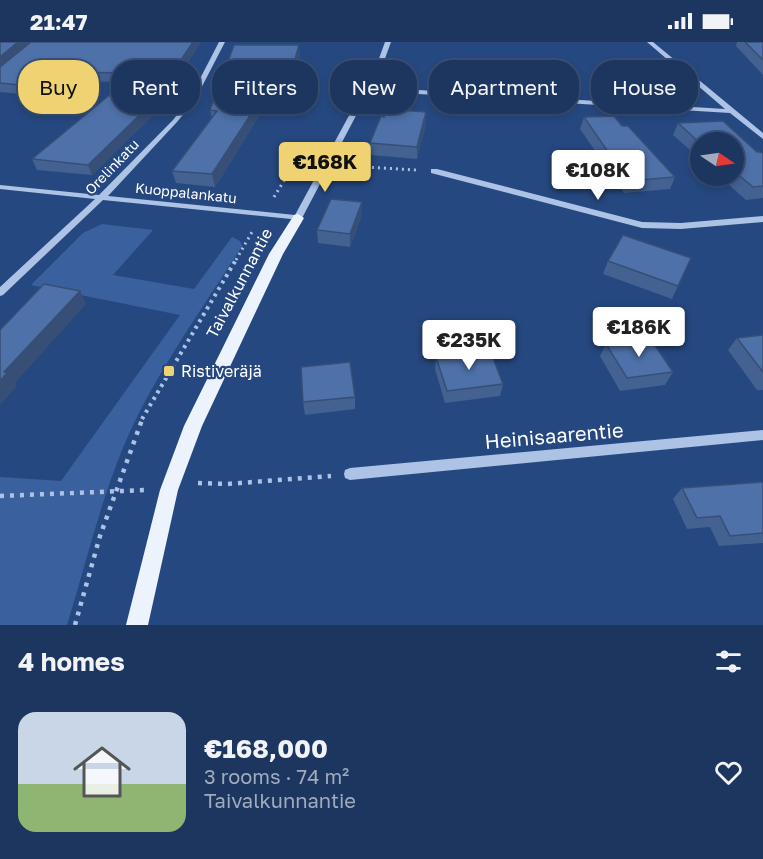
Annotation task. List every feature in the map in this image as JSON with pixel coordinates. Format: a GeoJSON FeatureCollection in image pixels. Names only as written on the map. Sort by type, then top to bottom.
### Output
{"type":"FeatureCollection","features":[{"type":"Feature","properties":{"kind":"main road","name":"Taivalkunnantie"},"geometry":{"type":"LineString","coordinates":[[137,625],[170,490],[193,426],[271,264],[298,218]]}},
{"type":"Feature","properties":{"kind":"street","name":"Orelinkatu"},"geometry":{"type":"LineString","coordinates":[[0,294],[101,198],[190,103],[222,42]]}},
{"type":"Feature","properties":{"kind":"street","name":"Taivalkunnantie"},"geometry":{"type":"LineString","coordinates":[[380,60],[388,42]]}},
{"type":"Feature","properties":{"kind":"street"},"geometry":{"type":"LineString","coordinates":[[650,42],[763,137]]}},
{"type":"Feature","properties":{"kind":"street"},"geometry":{"type":"LineString","coordinates":[[417,92],[731,111]]}},
{"type":"Feature","properties":{"kind":"street","name":"Taivalkunnantie"},"geometry":{"type":"LineString","coordinates":[[298,218],[354,114]]}},
{"type":"Feature","properties":{"kind":"street"},"geometry":{"type":"LineString","coordinates":[[434,171],[642,225],[681,226],[763,219]]}},
{"type":"Feature","properties":{"kind":"street","name":"Kuoppalankatu"},"geometry":{"type":"LineString","coordinates":[[0,187],[298,218]]}},
{"type":"Feature","properties":{"kind":"street","name":"Heinisaarentie"},"geometry":{"type":"LineString","coordinates":[[350,474],[763,435]]}},
{"type":"Feature","properties":{"kind":"path"},"geometry":{"type":"LineString","coordinates":[[75,625],[116,490],[141,421],[263,214],[302,153]]}},
{"type":"Feature","properties":{"kind":"path"},"geometry":{"type":"LineString","coordinates":[[348,166],[434,171]]}},
{"type":"Feature","properties":{"kind":"path"},"geometry":{"type":"LineString","coordinates":[[197,483],[227,484],[350,474]]}},
{"type":"Feature","properties":{"kind":"path"},"geometry":{"type":"LineString","coordinates":[[0,496],[116,490]]}},
{"type":"Feature","properties":{"kind":"shaded area"},"geometry":{"type":"Polygon","coordinates":[[[102,224],[153,230],[113,275],[194,289],[232,237],[240,241],[242,246],[173,354],[135,421],[105,496],[67,625],[0,625],[0,477],[61,481],[180,315],[31,285],[83,233],[102,224]]]}},
{"type":"Feature","properties":{"kind":"building"},"geometry":{"type":"Polygon","coordinates":[[[0,42],[18,42],[0,57],[0,42]]]}},
{"type":"Feature","properties":{"kind":"building"},"geometry":{"type":"Polygon","coordinates":[[[31,42],[193,42],[181,60],[111,60],[111,73],[99,73],[99,60],[18,60],[18,85],[0,83],[0,67],[31,42]]]}},
{"type":"Feature","properties":{"kind":"building"},"geometry":{"type":"Polygon","coordinates":[[[745,42],[763,42],[763,60],[745,42]]]}},
{"type":"Feature","properties":{"kind":"building"},"geometry":{"type":"Polygon","coordinates":[[[234,45],[299,45],[295,60],[228,60],[234,45]]]}},
{"type":"Feature","properties":{"kind":"building"},"geometry":{"type":"Polygon","coordinates":[[[111,94],[111,114],[141,114],[88,165],[32,159],[86,114],[99,114],[99,104],[111,94]]]}},
{"type":"Feature","properties":{"kind":"building"},"geometry":{"type":"Polygon","coordinates":[[[426,112],[417,147],[370,143],[381,116],[384,117],[385,114],[426,112]]]}},
{"type":"Feature","properties":{"kind":"building"},"geometry":{"type":"Polygon","coordinates":[[[215,114],[251,114],[212,174],[172,171],[215,114]]]}},
{"type":"Feature","properties":{"kind":"building"},"geometry":{"type":"Polygon","coordinates":[[[614,116],[622,126],[628,126],[675,177],[628,181],[584,117],[614,116]]]}},
{"type":"Feature","properties":{"kind":"building"},"geometry":{"type":"Polygon","coordinates":[[[723,121],[735,132],[690,132],[690,134],[678,123],[723,121]]]}},
{"type":"Feature","properties":{"kind":"building"},"geometry":{"type":"Polygon","coordinates":[[[744,140],[757,152],[763,153],[763,186],[753,187],[744,179],[744,140]]]}},
{"type":"Feature","properties":{"kind":"building"},"geometry":{"type":"Polygon","coordinates":[[[331,199],[362,202],[350,234],[317,230],[331,199]]]}},
{"type":"Feature","properties":{"kind":"building"},"geometry":{"type":"Polygon","coordinates":[[[623,235],[691,258],[678,286],[608,261],[623,235]]]}},
{"type":"Feature","properties":{"kind":"building"},"geometry":{"type":"Polygon","coordinates":[[[44,284],[80,291],[4,372],[7,373],[0,381],[0,330],[44,284]]]}},
{"type":"Feature","properties":{"kind":"building"},"geometry":{"type":"Polygon","coordinates":[[[763,335],[763,372],[737,338],[763,335]]]}},
{"type":"Feature","properties":{"kind":"building"},"geometry":{"type":"Polygon","coordinates":[[[650,338],[673,372],[627,378],[606,344],[650,338]]]}},
{"type":"Feature","properties":{"kind":"building"},"geometry":{"type":"Polygon","coordinates":[[[490,350],[503,384],[447,391],[436,357],[490,350]]]}},
{"type":"Feature","properties":{"kind":"building"},"geometry":{"type":"Polygon","coordinates":[[[350,362],[355,397],[303,402],[301,367],[350,362]]]}},
{"type":"Feature","properties":{"kind":"building"},"geometry":{"type":"Polygon","coordinates":[[[763,482],[763,533],[730,536],[720,516],[697,518],[682,488],[763,482]]]}},
{"type":"Feature","properties":{"kind":"place","name":"Ristiveräjä"},"geometry":{"type":"Point","coordinates":[169,371]}}]}
